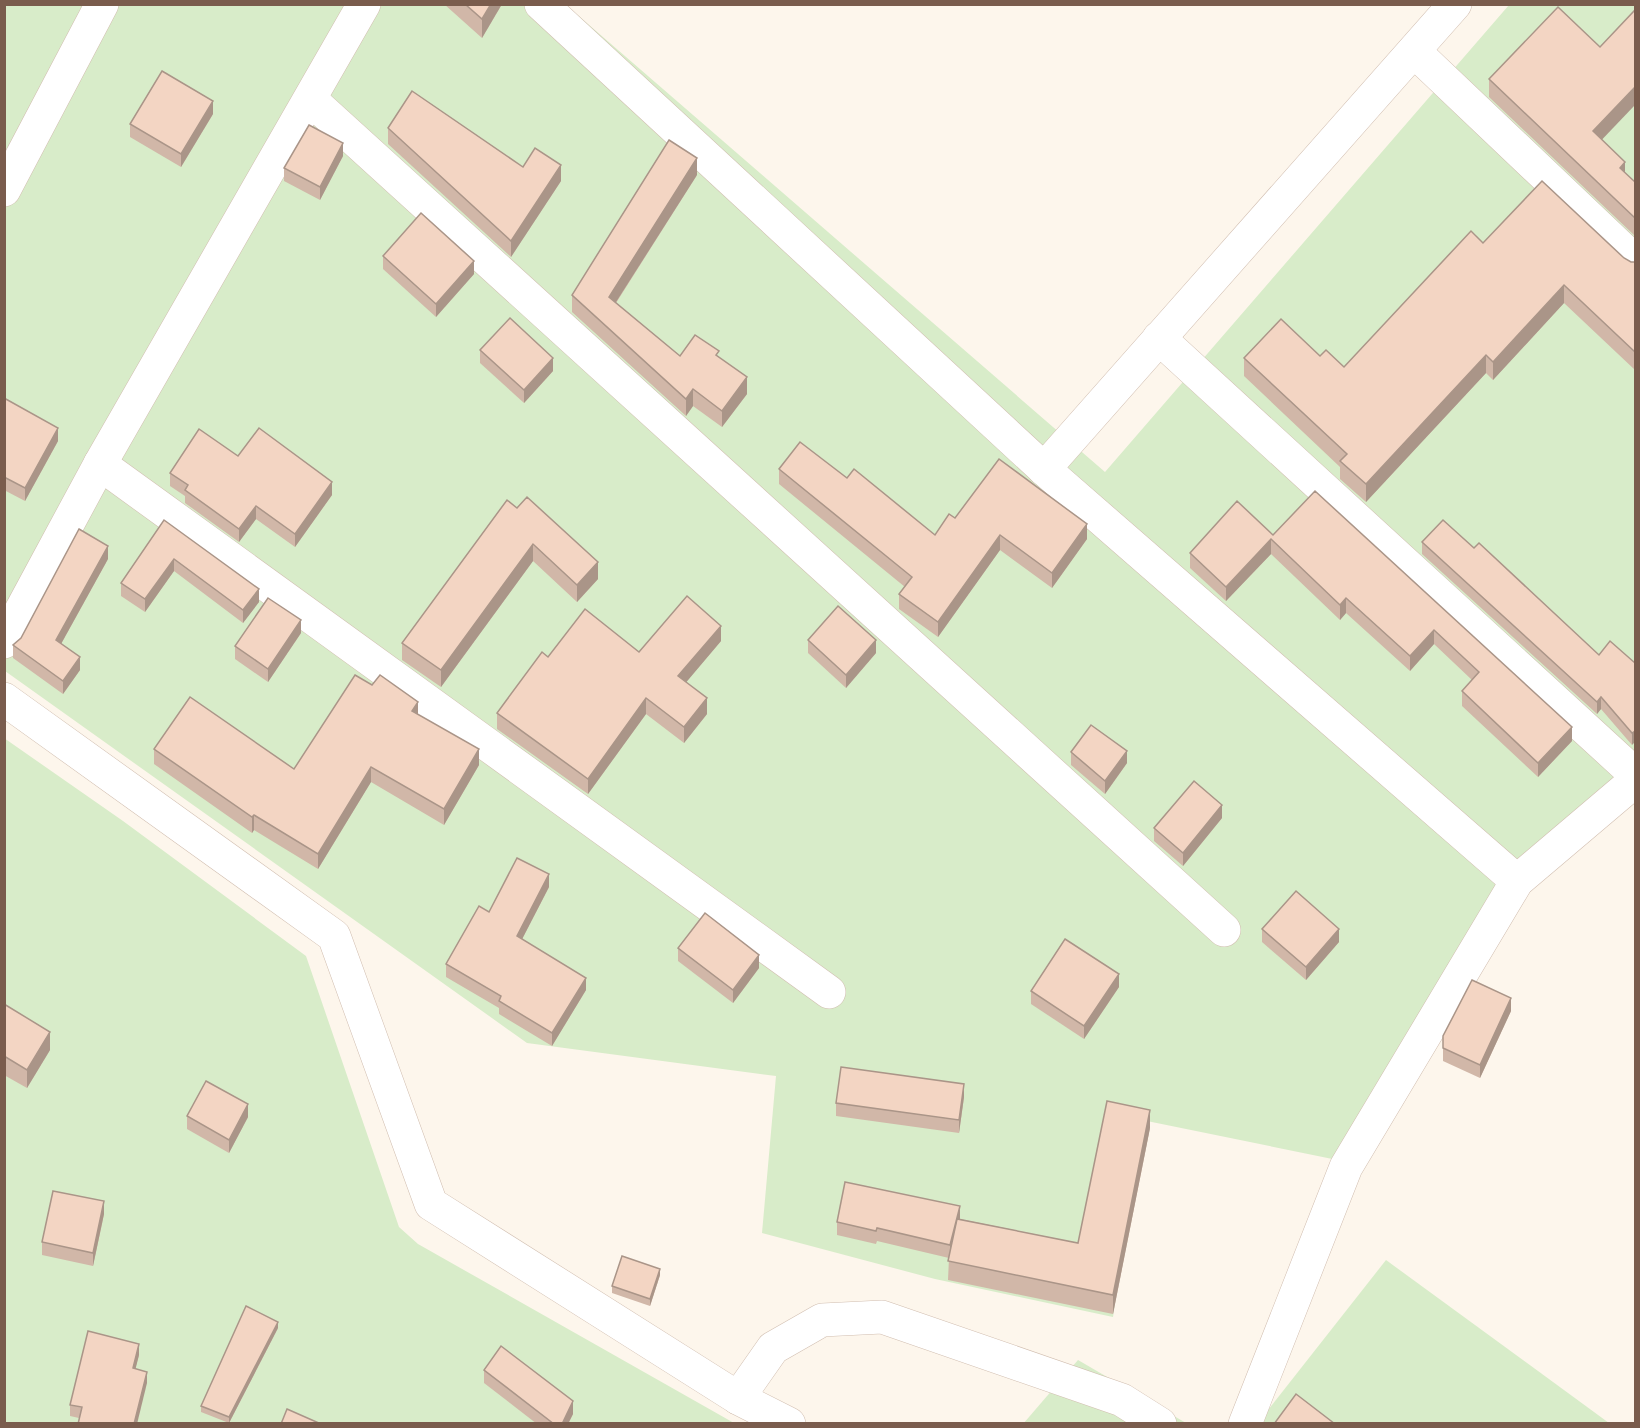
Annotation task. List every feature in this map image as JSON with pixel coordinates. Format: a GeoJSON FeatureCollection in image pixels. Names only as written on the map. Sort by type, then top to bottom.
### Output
{"type":"FeatureCollection","features":[{"type":"Feature","properties":{"kind":"street"},"geometry":{"type":"LineString","coordinates":[[4,190],[102,4]]}},
{"type":"Feature","properties":{"kind":"street"},"geometry":{"type":"LineString","coordinates":[[4,642],[100,464],[311,100],[364,4]]}},
{"type":"Feature","properties":{"kind":"street"},"geometry":{"type":"LineString","coordinates":[[541,4],[1044,469],[1517,881]]}},
{"type":"Feature","properties":{"kind":"street"},"geometry":{"type":"LineString","coordinates":[[1044,469],[1455,4]]}},
{"type":"Feature","properties":{"kind":"street"},"geometry":{"type":"LineString","coordinates":[[1414,51],[1635,262]]}},
{"type":"Feature","properties":{"kind":"street"},"geometry":{"type":"LineString","coordinates":[[311,100],[1224,930]]}},
{"type":"Feature","properties":{"kind":"street"},"geometry":{"type":"LineString","coordinates":[[1159,338],[1635,775]]}},
{"type":"Feature","properties":{"kind":"street"},"geometry":{"type":"LineString","coordinates":[[100,464],[829,992]]}},
{"type":"Feature","properties":{"kind":"street"},"geometry":{"type":"LineString","coordinates":[[4,699],[334,936],[431,1204],[738,1398],[789,1424]]}},
{"type":"Feature","properties":{"kind":"street"},"geometry":{"type":"LineString","coordinates":[[1245,1424],[1346,1167],[1517,881],[1635,780]]}},
{"type":"Feature","properties":{"kind":"street"},"geometry":{"type":"LineString","coordinates":[[738,1398],[773,1348],[822,1320],[882,1317],[1122,1400],[1160,1424]]}},
{"type":"Feature","properties":{"kind":"green space"},"geometry":{"type":"Polygon","coordinates":[[[4,5],[566,5],[1105,472],[1509,5],[1635,5],[1635,794],[1530,870],[1352,1163],[1142,1120],[1113,1317],[935,1279],[762,1233],[776,1076],[527,1043],[5,671],[4,5]]]}},
{"type":"Feature","properties":{"kind":"green space"},"geometry":{"type":"Polygon","coordinates":[[[4,738],[123,821],[306,956],[399,1227],[418,1244],[734,1423],[5,1423],[4,738]]]}},
{"type":"Feature","properties":{"kind":"green space"},"geometry":{"type":"Polygon","coordinates":[[[1386,1260],[1609,1423],[1257,1424],[1386,1260]]]}},
{"type":"Feature","properties":{"kind":"green space"},"geometry":{"type":"Polygon","coordinates":[[[1078,1360],[1186,1423],[1023,1424],[1078,1360]]]}},
{"type":"Feature","properties":{"kind":"building"},"geometry":{"type":"Polygon","coordinates":[[[465,4],[491,4],[482,19],[465,4]]]}},
{"type":"Feature","properties":{"kind":"building"},"geometry":{"type":"Polygon","coordinates":[[[1558,7],[1600,47],[1635,10],[1635,87],[1593,131],[1625,162],[1620,168],[1635,182],[1635,218],[1489,79],[1558,7]]]}},
{"type":"Feature","properties":{"kind":"building"},"geometry":{"type":"Polygon","coordinates":[[[162,71],[213,101],[181,154],[130,124],[162,71]]]}},
{"type":"Feature","properties":{"kind":"building"},"geometry":{"type":"Polygon","coordinates":[[[412,91],[523,167],[535,148],[561,165],[511,241],[388,128],[412,91]]]}},
{"type":"Feature","properties":{"kind":"building"},"geometry":{"type":"Polygon","coordinates":[[[309,125],[343,143],[320,187],[284,168],[309,125]]]}},
{"type":"Feature","properties":{"kind":"building"},"geometry":{"type":"Polygon","coordinates":[[[669,140],[697,158],[609,297],[680,356],[695,335],[719,351],[716,355],[747,377],[722,411],[693,389],[686,399],[572,295],[669,140]]]}},
{"type":"Feature","properties":{"kind":"building"},"geometry":{"type":"Polygon","coordinates":[[[1542,181],[1624,258],[1635,262],[1635,352],[1564,285],[1493,362],[1486,355],[1366,484],[1340,461],[1347,454],[1244,358],[1281,319],[1320,356],[1326,350],[1344,367],[1471,231],[1483,243],[1542,181]]]}},
{"type":"Feature","properties":{"kind":"building"},"geometry":{"type":"Polygon","coordinates":[[[421,213],[474,261],[436,304],[383,256],[421,213]]]}},
{"type":"Feature","properties":{"kind":"building"},"geometry":{"type":"Polygon","coordinates":[[[510,318],[553,358],[524,390],[480,350],[510,318]]]}},
{"type":"Feature","properties":{"kind":"building"},"geometry":{"type":"Polygon","coordinates":[[[4,398],[58,428],[25,488],[4,477],[4,398]]]}},
{"type":"Feature","properties":{"kind":"building"},"geometry":{"type":"Polygon","coordinates":[[[259,428],[332,482],[295,534],[256,506],[239,529],[185,490],[188,485],[170,473],[199,429],[238,456],[259,428]]]}},
{"type":"Feature","properties":{"kind":"building"},"geometry":{"type":"Polygon","coordinates":[[[800,442],[847,478],[854,469],[935,535],[949,514],[955,518],[999,459],[1087,524],[1052,573],[1000,535],[938,622],[899,594],[912,577],[779,469],[800,442]]]}},
{"type":"Feature","properties":{"kind":"building"},"geometry":{"type":"Polygon","coordinates":[[[1315,491],[1572,727],[1538,763],[1462,691],[1479,672],[1434,630],[1410,656],[1346,598],[1340,605],[1271,539],[1226,587],[1190,553],[1237,501],[1273,535],[1315,491]]]}},
{"type":"Feature","properties":{"kind":"building"},"geometry":{"type":"Polygon","coordinates":[[[527,497],[598,562],[577,585],[533,544],[441,670],[402,643],[507,500],[517,508],[527,497]]]}},
{"type":"Feature","properties":{"kind":"building"},"geometry":{"type":"Polygon","coordinates":[[[164,520],[259,589],[243,610],[174,559],[145,599],[121,583],[164,520]]]}},
{"type":"Feature","properties":{"kind":"building"},"geometry":{"type":"Polygon","coordinates":[[[1443,520],[1474,548],[1479,543],[1599,655],[1610,641],[1635,663],[1635,731],[1632,733],[1601,697],[1597,702],[1422,542],[1443,520]]]}},
{"type":"Feature","properties":{"kind":"building"},"geometry":{"type":"Polygon","coordinates":[[[79,529],[108,546],[56,640],[80,657],[63,681],[13,645],[21,638],[79,529]]]}},
{"type":"Feature","properties":{"kind":"building"},"geometry":{"type":"Polygon","coordinates":[[[687,596],[721,626],[678,676],[707,698],[684,727],[646,698],[588,779],[497,713],[542,652],[548,657],[585,609],[639,652],[687,596]]]}},
{"type":"Feature","properties":{"kind":"building"},"geometry":{"type":"Polygon","coordinates":[[[268,598],[301,620],[268,669],[235,646],[268,598]]]}},
{"type":"Feature","properties":{"kind":"building"},"geometry":{"type":"Polygon","coordinates":[[[838,606],[876,640],[846,675],[808,640],[838,606]]]}},
{"type":"Feature","properties":{"kind":"building"},"geometry":{"type":"Polygon","coordinates":[[[355,675],[372,685],[380,675],[418,702],[412,711],[479,749],[444,809],[371,767],[318,854],[254,815],[252,817],[154,749],[190,697],[294,769],[355,675]]]}},
{"type":"Feature","properties":{"kind":"building"},"geometry":{"type":"Polygon","coordinates":[[[1091,725],[1127,751],[1105,781],[1071,752],[1091,725]]]}},
{"type":"Feature","properties":{"kind":"building"},"geometry":{"type":"Polygon","coordinates":[[[1194,781],[1222,805],[1183,853],[1154,828],[1194,781]]]}},
{"type":"Feature","properties":{"kind":"building"},"geometry":{"type":"Polygon","coordinates":[[[517,858],[549,874],[517,936],[586,978],[552,1033],[499,1001],[501,996],[446,964],[479,906],[489,912],[517,858]]]}},
{"type":"Feature","properties":{"kind":"building"},"geometry":{"type":"Polygon","coordinates":[[[1296,891],[1339,929],[1306,967],[1262,929],[1296,891]]]}},
{"type":"Feature","properties":{"kind":"building"},"geometry":{"type":"Polygon","coordinates":[[[705,913],[759,955],[733,990],[678,948],[705,913]]]}},
{"type":"Feature","properties":{"kind":"building"},"geometry":{"type":"Polygon","coordinates":[[[1065,939],[1119,974],[1084,1026],[1031,991],[1065,939]]]}},
{"type":"Feature","properties":{"kind":"building"},"geometry":{"type":"Polygon","coordinates":[[[1472,980],[1511,998],[1480,1065],[1443,1048],[1443,1036],[1472,980]]]}},
{"type":"Feature","properties":{"kind":"building"},"geometry":{"type":"Polygon","coordinates":[[[4,1004],[50,1032],[27,1070],[4,1056],[4,1004]]]}},
{"type":"Feature","properties":{"kind":"building"},"geometry":{"type":"Polygon","coordinates":[[[841,1067],[964,1084],[959,1120],[836,1103],[841,1067]]]}},
{"type":"Feature","properties":{"kind":"building"},"geometry":{"type":"Polygon","coordinates":[[[206,1081],[248,1104],[229,1140],[187,1116],[206,1081]]]}},
{"type":"Feature","properties":{"kind":"building"},"geometry":{"type":"Polygon","coordinates":[[[1107,1101],[1150,1110],[1113,1295],[948,1261],[957,1219],[1078,1243],[1107,1101]]]}},
{"type":"Feature","properties":{"kind":"building"},"geometry":{"type":"Polygon","coordinates":[[[845,1182],[960,1206],[950,1245],[877,1228],[876,1231],[837,1222],[845,1182]]]}},
{"type":"Feature","properties":{"kind":"building"},"geometry":{"type":"Polygon","coordinates":[[[53,1191],[104,1201],[93,1253],[42,1242],[53,1191]]]}},
{"type":"Feature","properties":{"kind":"building"},"geometry":{"type":"Polygon","coordinates":[[[622,1256],[660,1269],[650,1299],[612,1286],[622,1256]]]}},
{"type":"Feature","properties":{"kind":"building"},"geometry":{"type":"Polygon","coordinates":[[[246,1306],[278,1322],[229,1417],[201,1406],[246,1306]]]}},
{"type":"Feature","properties":{"kind":"building"},"geometry":{"type":"Polygon","coordinates":[[[88,1331],[139,1344],[133,1368],[147,1372],[134,1424],[78,1424],[82,1407],[70,1405],[88,1331]]]}},
{"type":"Feature","properties":{"kind":"building"},"geometry":{"type":"Polygon","coordinates":[[[501,1346],[573,1401],[562,1424],[554,1424],[484,1370],[501,1346]]]}},
{"type":"Feature","properties":{"kind":"building"},"geometry":{"type":"Polygon","coordinates":[[[1296,1394],[1335,1424],[1274,1424],[1296,1394]]]}},
{"type":"Feature","properties":{"kind":"building"},"geometry":{"type":"Polygon","coordinates":[[[287,1409],[321,1424],[281,1424],[287,1409]]]}}]}
